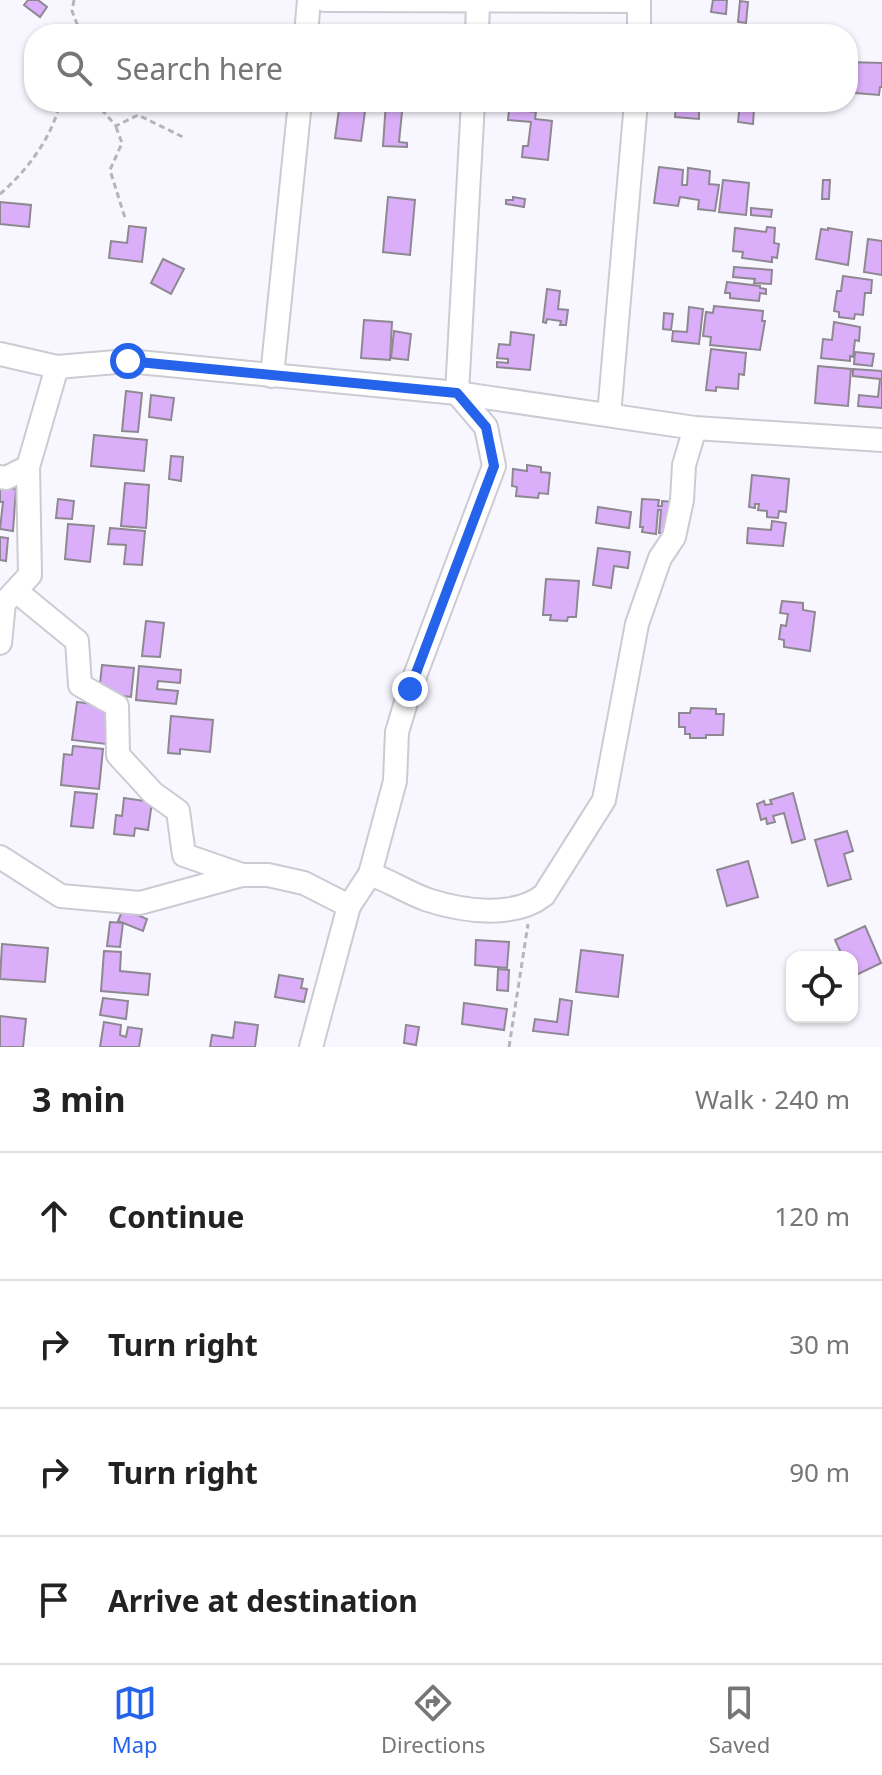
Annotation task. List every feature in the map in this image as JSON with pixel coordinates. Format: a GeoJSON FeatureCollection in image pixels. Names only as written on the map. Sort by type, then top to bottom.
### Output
{"type":"FeatureCollection","features":[{"type":"Feature","properties":{"kind":"street"},"geometry":{"type":"LineString","coordinates":[[307,24],[309,0]]}},
{"type":"Feature","properties":{"kind":"street"},"geometry":{"type":"LineString","coordinates":[[325,0],[639,1],[639,24]]}},
{"type":"Feature","properties":{"kind":"street"},"geometry":{"type":"LineString","coordinates":[[477,24],[478,2]]}},
{"type":"Feature","properties":{"kind":"street"},"geometry":{"type":"LineString","coordinates":[[272,376],[299,112]]}},
{"type":"Feature","properties":{"kind":"street"},"geometry":{"type":"LineString","coordinates":[[311,1047],[349,906],[370,874],[395,781],[397,732],[410,689],[494,466],[486,427],[457,393],[472,112]]}},
{"type":"Feature","properties":{"kind":"street"},"geometry":{"type":"LineString","coordinates":[[609,415],[635,112]]}},
{"type":"Feature","properties":{"kind":"street"},"geometry":{"type":"LineString","coordinates":[[0,354],[57,367],[128,361],[457,393],[695,428],[882,440]]}},
{"type":"Feature","properties":{"kind":"street"},"geometry":{"type":"LineString","coordinates":[[0,643],[4,603],[30,575],[28,467],[57,367]]}},
{"type":"Feature","properties":{"kind":"street"},"geometry":{"type":"LineString","coordinates":[[370,874],[426,899],[498,911],[531,906],[544,895],[604,800],[637,624],[660,558],[674,537],[682,500],[684,465],[695,428]]}},
{"type":"Feature","properties":{"kind":"street"},"geometry":{"type":"LineString","coordinates":[[0,477],[6,478],[28,467]]}},
{"type":"Feature","properties":{"kind":"street"},"geometry":{"type":"LineString","coordinates":[[16,591],[77,641],[80,685],[117,706],[118,755],[153,793],[178,811],[184,855],[242,875]]}},
{"type":"Feature","properties":{"kind":"street"},"geometry":{"type":"LineString","coordinates":[[0,857],[61,896],[140,903],[242,875],[268,875],[304,883],[349,906]]}},
{"type":"Feature","properties":{"kind":"path"},"geometry":{"type":"LineString","coordinates":[[74,0],[72,11],[77,24]]}},
{"type":"Feature","properties":{"kind":"path"},"geometry":{"type":"LineString","coordinates":[[0,194],[14,182],[55,124],[58,112]]}},
{"type":"Feature","properties":{"kind":"path"},"geometry":{"type":"LineString","coordinates":[[104,112],[116,126],[122,143],[110,170],[125,218]]}},
{"type":"Feature","properties":{"kind":"path"},"geometry":{"type":"LineString","coordinates":[[116,126],[138,115],[183,137]]}},
{"type":"Feature","properties":{"kind":"path"},"geometry":{"type":"LineString","coordinates":[[509,1047],[531,906]]}},
{"type":"Feature","properties":{"kind":"building"},"geometry":{"type":"Polygon","coordinates":[[[28,0],[38,0],[47,7],[40,17],[24,5],[28,0]]]}},
{"type":"Feature","properties":{"kind":"building"},"geometry":{"type":"Polygon","coordinates":[[[713,0],[727,0],[726,14],[711,12],[713,0]]]}},
{"type":"Feature","properties":{"kind":"building"},"geometry":{"type":"Polygon","coordinates":[[[740,1],[748,2],[746,23],[738,22],[740,1]]]}},
{"type":"Feature","properties":{"kind":"building"},"geometry":{"type":"Polygon","coordinates":[[[858,62],[882,63],[879,95],[858,93],[858,62]]]}},
{"type":"Feature","properties":{"kind":"building"},"geometry":{"type":"Polygon","coordinates":[[[339,112],[365,112],[361,141],[335,138],[339,112]]]}},
{"type":"Feature","properties":{"kind":"building"},"geometry":{"type":"Polygon","coordinates":[[[385,112],[402,112],[399,142],[407,143],[407,147],[383,146],[385,112]]]}},
{"type":"Feature","properties":{"kind":"building"},"geometry":{"type":"Polygon","coordinates":[[[509,112],[536,112],[535,119],[552,121],[548,160],[522,157],[523,146],[528,146],[531,122],[508,120],[509,112]]]}},
{"type":"Feature","properties":{"kind":"building"},"geometry":{"type":"Polygon","coordinates":[[[675,112],[699,112],[699,119],[675,117],[675,112]]]}},
{"type":"Feature","properties":{"kind":"building"},"geometry":{"type":"Polygon","coordinates":[[[739,112],[754,112],[753,124],[738,122],[739,112]]]}},
{"type":"Feature","properties":{"kind":"building"},"geometry":{"type":"Polygon","coordinates":[[[659,167],[683,170],[682,185],[687,185],[688,168],[710,171],[709,184],[719,185],[715,211],[698,209],[699,200],[680,197],[678,206],[654,203],[659,167]]]}},
{"type":"Feature","properties":{"kind":"building"},"geometry":{"type":"Polygon","coordinates":[[[723,180],[749,183],[746,215],[719,212],[723,180]]]}},
{"type":"Feature","properties":{"kind":"building"},"geometry":{"type":"Polygon","coordinates":[[[823,180],[830,180],[829,199],[822,199],[823,180]]]}},
{"type":"Feature","properties":{"kind":"building"},"geometry":{"type":"Polygon","coordinates":[[[388,197],[415,200],[410,255],[383,252],[388,197]]]}},
{"type":"Feature","properties":{"kind":"building"},"geometry":{"type":"Polygon","coordinates":[[[513,197],[525,199],[524,207],[506,204],[506,200],[513,200],[513,197]]]}},
{"type":"Feature","properties":{"kind":"building"},"geometry":{"type":"Polygon","coordinates":[[[0,202],[31,205],[29,227],[0,224],[0,202]]]}},
{"type":"Feature","properties":{"kind":"building"},"geometry":{"type":"Polygon","coordinates":[[[751,208],[772,210],[771,217],[751,215],[751,208]]]}},
{"type":"Feature","properties":{"kind":"building"},"geometry":{"type":"Polygon","coordinates":[[[129,226],[146,228],[142,262],[109,258],[111,241],[127,243],[129,226]]]}},
{"type":"Feature","properties":{"kind":"building"},"geometry":{"type":"Polygon","coordinates":[[[767,227],[775,228],[774,243],[779,244],[777,258],[772,257],[772,262],[742,258],[743,252],[733,251],[735,228],[766,232],[767,227]]]}},
{"type":"Feature","properties":{"kind":"building"},"geometry":{"type":"Polygon","coordinates":[[[821,229],[852,232],[848,265],[816,259],[821,229]]]}},
{"type":"Feature","properties":{"kind":"building"},"geometry":{"type":"Polygon","coordinates":[[[868,239],[882,241],[882,275],[864,272],[868,239]]]}},
{"type":"Feature","properties":{"kind":"building"},"geometry":{"type":"Polygon","coordinates":[[[163,259],[184,269],[171,294],[151,283],[163,259]]]}},
{"type":"Feature","properties":{"kind":"building"},"geometry":{"type":"Polygon","coordinates":[[[734,267],[772,270],[771,284],[733,277],[734,267]]]}},
{"type":"Feature","properties":{"kind":"building"},"geometry":{"type":"Polygon","coordinates":[[[843,276],[872,280],[871,293],[865,293],[863,315],[855,314],[854,319],[839,317],[839,312],[834,311],[843,276]]]}},
{"type":"Feature","properties":{"kind":"building"},"geometry":{"type":"Polygon","coordinates":[[[727,282],[760,286],[766,289],[766,294],[760,293],[759,301],[730,298],[730,293],[725,293],[727,282]]]}},
{"type":"Feature","properties":{"kind":"building"},"geometry":{"type":"Polygon","coordinates":[[[547,289],[560,291],[558,309],[568,310],[566,325],[547,319],[546,323],[543,322],[547,289]]]}},
{"type":"Feature","properties":{"kind":"building"},"geometry":{"type":"Polygon","coordinates":[[[714,306],[763,311],[762,321],[765,321],[760,350],[710,345],[711,337],[703,336],[706,312],[713,313],[714,306]]]}},
{"type":"Feature","properties":{"kind":"building"},"geometry":{"type":"Polygon","coordinates":[[[689,307],[703,309],[699,344],[672,341],[673,331],[687,332],[689,307]]]}},
{"type":"Feature","properties":{"kind":"building"},"geometry":{"type":"Polygon","coordinates":[[[664,313],[673,314],[671,330],[663,329],[664,313]]]}},
{"type":"Feature","properties":{"kind":"building"},"geometry":{"type":"Polygon","coordinates":[[[364,320],[392,322],[390,360],[361,358],[364,320]]]}},
{"type":"Feature","properties":{"kind":"building"},"geometry":{"type":"Polygon","coordinates":[[[834,322],[860,327],[859,341],[855,340],[850,361],[821,358],[823,339],[832,340],[834,322]]]}},
{"type":"Feature","properties":{"kind":"building"},"geometry":{"type":"Polygon","coordinates":[[[394,331],[411,334],[408,360],[391,358],[394,331]]]}},
{"type":"Feature","properties":{"kind":"building"},"geometry":{"type":"Polygon","coordinates":[[[511,332],[534,335],[530,370],[497,367],[497,362],[508,363],[508,359],[497,358],[499,344],[510,345],[511,332]]]}},
{"type":"Feature","properties":{"kind":"building"},"geometry":{"type":"Polygon","coordinates":[[[711,349],[746,353],[744,375],[739,374],[738,389],[716,387],[716,391],[706,390],[711,349]]]}},
{"type":"Feature","properties":{"kind":"building"},"geometry":{"type":"Polygon","coordinates":[[[855,352],[874,354],[872,366],[854,364],[855,352]]]}},
{"type":"Feature","properties":{"kind":"building"},"geometry":{"type":"Polygon","coordinates":[[[818,366],[851,369],[848,406],[815,403],[818,366]]]}},
{"type":"Feature","properties":{"kind":"building"},"geometry":{"type":"Polygon","coordinates":[[[853,369],[882,371],[882,408],[858,406],[859,395],[878,397],[880,379],[853,376],[853,369]]]}},
{"type":"Feature","properties":{"kind":"building"},"geometry":{"type":"Polygon","coordinates":[[[126,391],[142,393],[138,432],[122,431],[126,391]]]}},
{"type":"Feature","properties":{"kind":"building"},"geometry":{"type":"Polygon","coordinates":[[[151,395],[174,398],[171,420],[149,417],[151,395]]]}},
{"type":"Feature","properties":{"kind":"building"},"geometry":{"type":"Polygon","coordinates":[[[94,435],[147,440],[144,471],[91,466],[94,435]]]}},
{"type":"Feature","properties":{"kind":"building"},"geometry":{"type":"Polygon","coordinates":[[[171,456],[183,457],[181,481],[169,479],[171,456]]]}},
{"type":"Feature","properties":{"kind":"building"},"geometry":{"type":"Polygon","coordinates":[[[527,465],[541,467],[541,472],[550,473],[548,494],[539,493],[538,498],[516,496],[517,487],[512,486],[513,469],[527,471],[527,465]]]}},
{"type":"Feature","properties":{"kind":"building"},"geometry":{"type":"Polygon","coordinates":[[[752,475],[789,479],[786,512],[779,511],[778,518],[767,517],[767,511],[758,510],[759,504],[755,504],[755,508],[749,507],[752,475]]]}},
{"type":"Feature","properties":{"kind":"building"},"geometry":{"type":"Polygon","coordinates":[[[125,483],[149,485],[146,528],[121,526],[125,483]]]}},
{"type":"Feature","properties":{"kind":"building"},"geometry":{"type":"Polygon","coordinates":[[[0,487],[16,489],[13,531],[0,529],[3,502],[0,502],[0,487]]]}},
{"type":"Feature","properties":{"kind":"building"},"geometry":{"type":"Polygon","coordinates":[[[58,499],[74,501],[72,519],[56,518],[58,499]]]}},
{"type":"Feature","properties":{"kind":"building"},"geometry":{"type":"Polygon","coordinates":[[[642,499],[659,500],[658,506],[662,506],[662,501],[673,502],[670,535],[659,533],[661,510],[658,510],[656,534],[642,532],[642,499]]]}},
{"type":"Feature","properties":{"kind":"building"},"geometry":{"type":"Polygon","coordinates":[[[598,507],[631,512],[629,528],[596,523],[598,507]]]}},
{"type":"Feature","properties":{"kind":"building"},"geometry":{"type":"Polygon","coordinates":[[[772,521],[786,523],[783,546],[747,543],[748,528],[771,530],[772,521]]]}},
{"type":"Feature","properties":{"kind":"building"},"geometry":{"type":"Polygon","coordinates":[[[68,524],[94,526],[90,562],[65,559],[68,524]]]}},
{"type":"Feature","properties":{"kind":"building"},"geometry":{"type":"Polygon","coordinates":[[[110,528],[145,531],[142,565],[124,564],[126,545],[108,544],[110,528]]]}},
{"type":"Feature","properties":{"kind":"building"},"geometry":{"type":"Polygon","coordinates":[[[0,537],[8,538],[6,561],[0,560],[0,537]]]}},
{"type":"Feature","properties":{"kind":"building"},"geometry":{"type":"Polygon","coordinates":[[[598,548],[630,552],[628,568],[614,566],[611,588],[593,585],[598,548]]]}},
{"type":"Feature","properties":{"kind":"building"},"geometry":{"type":"Polygon","coordinates":[[[546,579],[579,581],[576,617],[568,617],[567,621],[550,620],[551,615],[543,615],[546,579]]]}},
{"type":"Feature","properties":{"kind":"building"},"geometry":{"type":"Polygon","coordinates":[[[782,601],[803,603],[803,610],[815,612],[810,651],[784,647],[784,640],[779,639],[781,625],[786,626],[788,614],[780,613],[782,601]]]}},
{"type":"Feature","properties":{"kind":"building"},"geometry":{"type":"Polygon","coordinates":[[[146,621],[164,623],[160,657],[142,656],[146,621]]]}},
{"type":"Feature","properties":{"kind":"building"},"geometry":{"type":"Polygon","coordinates":[[[102,665],[134,668],[131,697],[99,693],[102,665]]]}},
{"type":"Feature","properties":{"kind":"building"},"geometry":{"type":"Polygon","coordinates":[[[139,666],[181,670],[180,683],[158,681],[157,689],[178,691],[176,704],[136,700],[139,666]]]}},
{"type":"Feature","properties":{"kind":"building"},"geometry":{"type":"Polygon","coordinates":[[[77,702],[110,706],[111,739],[106,739],[106,744],[72,740],[77,702]]]}},
{"type":"Feature","properties":{"kind":"building"},"geometry":{"type":"Polygon","coordinates":[[[691,708],[716,709],[716,714],[724,714],[723,735],[690,738],[690,734],[685,734],[685,727],[679,727],[679,713],[690,713],[691,708]]]}},
{"type":"Feature","properties":{"kind":"building"},"geometry":{"type":"Polygon","coordinates":[[[171,716],[213,720],[210,752],[180,749],[180,754],[168,753],[171,716]]]}},
{"type":"Feature","properties":{"kind":"building"},"geometry":{"type":"Polygon","coordinates":[[[73,746],[103,749],[99,789],[61,785],[64,754],[72,755],[73,746]]]}},
{"type":"Feature","properties":{"kind":"building"},"geometry":{"type":"Polygon","coordinates":[[[75,792],[97,794],[93,828],[71,826],[75,792]]]}},
{"type":"Feature","properties":{"kind":"building"},"geometry":{"type":"Polygon","coordinates":[[[793,793],[805,839],[792,843],[784,813],[773,816],[775,822],[767,824],[766,818],[761,820],[757,804],[764,801],[765,805],[772,804],[770,800],[793,793]]]}},
{"type":"Feature","properties":{"kind":"building"},"geometry":{"type":"Polygon","coordinates":[[[124,798],[152,802],[148,830],[135,828],[134,836],[114,834],[116,815],[122,816],[124,798]]]}},
{"type":"Feature","properties":{"kind":"building"},"geometry":{"type":"Polygon","coordinates":[[[847,831],[853,851],[844,854],[851,879],[828,886],[815,840],[847,831]]]}},
{"type":"Feature","properties":{"kind":"building"},"geometry":{"type":"Polygon","coordinates":[[[748,861],[758,897],[727,906],[717,870],[748,861]]]}},
{"type":"Feature","properties":{"kind":"building"},"geometry":{"type":"Polygon","coordinates":[[[123,909],[147,919],[143,931],[118,921],[123,909]]]}},
{"type":"Feature","properties":{"kind":"building"},"geometry":{"type":"Polygon","coordinates":[[[110,922],[123,923],[120,947],[107,946],[110,922]]]}},
{"type":"Feature","properties":{"kind":"building"},"geometry":{"type":"Polygon","coordinates":[[[865,926],[881,963],[858,974],[858,951],[840,951],[835,940],[865,926]]]}},
{"type":"Feature","properties":{"kind":"building"},"geometry":{"type":"Polygon","coordinates":[[[476,940],[509,942],[507,968],[475,965],[476,940]]]}},
{"type":"Feature","properties":{"kind":"building"},"geometry":{"type":"Polygon","coordinates":[[[2,944],[48,948],[45,982],[0,979],[2,944]]]}},
{"type":"Feature","properties":{"kind":"building"},"geometry":{"type":"Polygon","coordinates":[[[581,950],[623,955],[618,997],[576,992],[581,950]]]}},
{"type":"Feature","properties":{"kind":"building"},"geometry":{"type":"Polygon","coordinates":[[[104,951],[121,952],[120,971],[150,974],[148,995],[101,991],[104,951]]]}},
{"type":"Feature","properties":{"kind":"building"},"geometry":{"type":"Polygon","coordinates":[[[498,969],[509,970],[508,991],[497,990],[498,969]]]}},
{"type":"Feature","properties":{"kind":"building"},"geometry":{"type":"Polygon","coordinates":[[[279,975],[303,979],[301,988],[307,989],[304,1002],[275,997],[279,975]]]}},
{"type":"Feature","properties":{"kind":"building"},"geometry":{"type":"Polygon","coordinates":[[[103,998],[128,1001],[126,1019],[100,1015],[103,998]]]}},
{"type":"Feature","properties":{"kind":"building"},"geometry":{"type":"Polygon","coordinates":[[[560,999],[572,1001],[568,1035],[533,1031],[535,1019],[557,1022],[560,999]]]}},
{"type":"Feature","properties":{"kind":"building"},"geometry":{"type":"Polygon","coordinates":[[[464,1003],[507,1009],[504,1030],[462,1024],[464,1003]]]}},
{"type":"Feature","properties":{"kind":"building"},"geometry":{"type":"Polygon","coordinates":[[[0,1016],[26,1019],[23,1047],[0,1047],[0,1016]]]}},
{"type":"Feature","properties":{"kind":"building"},"geometry":{"type":"Polygon","coordinates":[[[104,1022],[121,1025],[120,1035],[126,1037],[128,1027],[142,1029],[139,1047],[100,1047],[104,1022]]]}},
{"type":"Feature","properties":{"kind":"building"},"geometry":{"type":"Polygon","coordinates":[[[235,1022],[258,1025],[255,1047],[210,1047],[212,1035],[233,1038],[235,1022]]]}},
{"type":"Feature","properties":{"kind":"building"},"geometry":{"type":"Polygon","coordinates":[[[406,1025],[419,1027],[416,1045],[404,1043],[406,1025]]]}},
{"type":"Feature","properties":{"kind":"route"},"geometry":{"type":"LineString","coordinates":[[128,361],[457,393],[486,427],[494,466],[410,689]]}}]}
